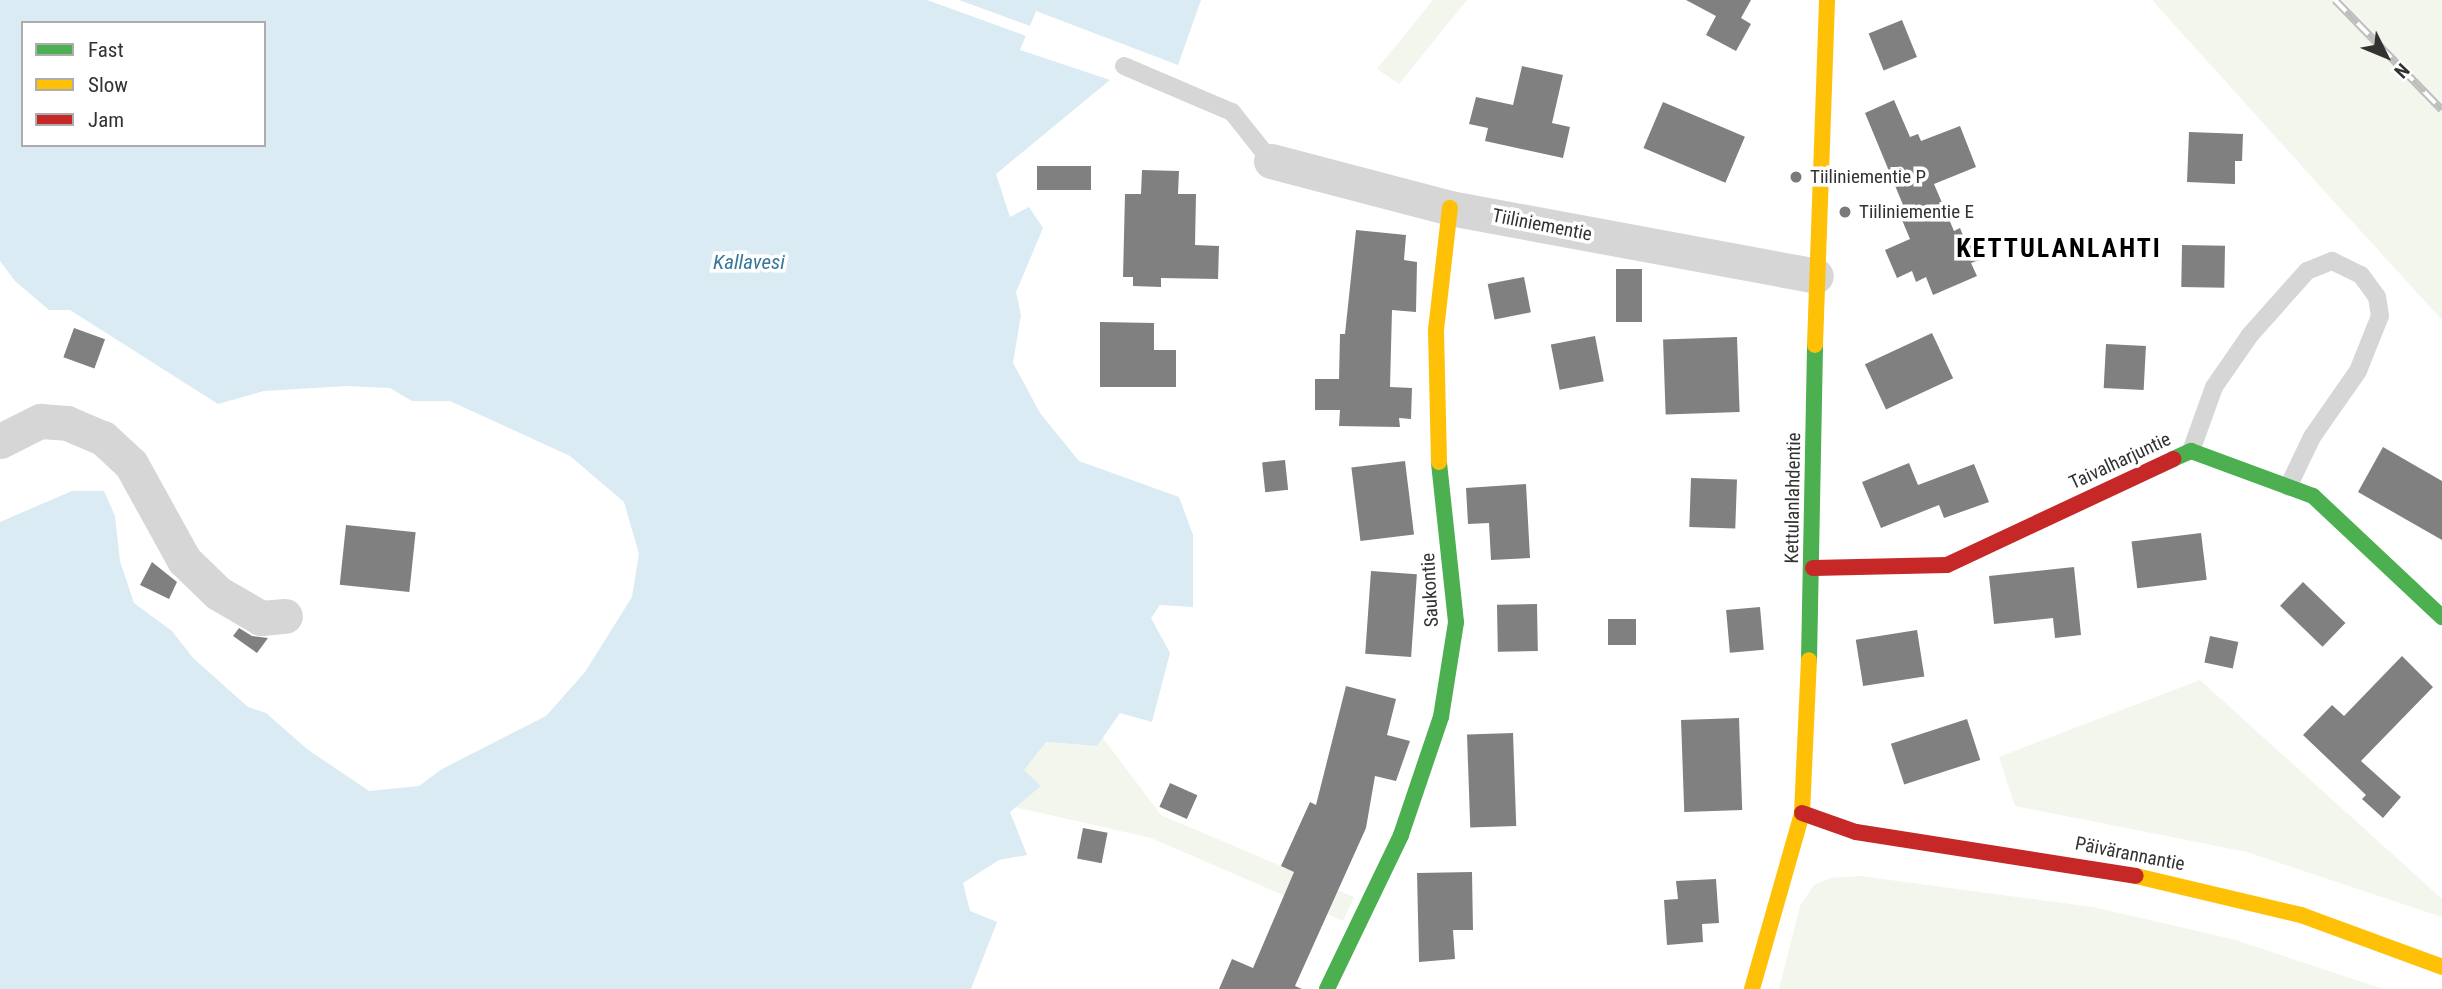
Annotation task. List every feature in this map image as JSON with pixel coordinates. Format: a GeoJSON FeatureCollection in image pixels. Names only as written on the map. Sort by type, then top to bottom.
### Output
{"type":"FeatureCollection","features":[{"type":"Feature","properties":{"kind":"street","name":"Kettulanlahdentie"},"geometry":{"type":"LineString","coordinates":[[1752,989],[1802,813],[1813,568],[1816,276],[1827,0]]}},
{"type":"Feature","properties":{"kind":"street","name":"Tiiliniementie"},"geometry":{"type":"LineString","coordinates":[[1271,161],[1450,208],[1816,276]]}},
{"type":"Feature","properties":{"kind":"street","name":"Saukontie"},"geometry":{"type":"LineString","coordinates":[[1327,989],[1401,835],[1441,717],[1456,622],[1437,440],[1436,330],[1450,208]]}},
{"type":"Feature","properties":{"kind":"street"},"geometry":{"type":"LineString","coordinates":[[0,441],[40,421],[67,423],[103,438],[131,464],[184,559],[218,593],[261,618],[285,616]]}},
{"type":"Feature","properties":{"kind":"street","name":"Taivalharjuntie"},"geometry":{"type":"LineString","coordinates":[[1813,568],[1947,565],[2191,451],[2313,496],[2442,617]]}},
{"type":"Feature","properties":{"kind":"street","name":"Päivärannantie"},"geometry":{"type":"LineString","coordinates":[[1802,813],[1856,832],[2112,870],[2301,915],[2442,967]]}},
{"type":"Feature","properties":{"kind":"lane"},"geometry":{"type":"LineString","coordinates":[[1125,66],[1232,112],[1271,161]]}},
{"type":"Feature","properties":{"kind":"lane"},"geometry":{"type":"LineString","coordinates":[[2191,451],[2214,387],[2250,335],[2307,271],[2332,261],[2361,275],[2377,297],[2380,316],[2358,370],[2312,437],[2287,487]]}},
{"type":"Feature","properties":{"kind":"shaded area"},"geometry":{"type":"Polygon","coordinates":[[[1433,0],[1467,0],[1399,84],[1377,69],[1433,0]]]}},
{"type":"Feature","properties":{"kind":"shaded area"},"geometry":{"type":"Polygon","coordinates":[[[2152,0],[2442,0],[2442,320],[2337,205],[2152,0]]]}},
{"type":"Feature","properties":{"kind":"shaded area"},"geometry":{"type":"Polygon","coordinates":[[[2200,680],[2442,899],[2442,917],[2247,852],[2015,806],[1999,757],[2200,680]]]}},
{"type":"Feature","properties":{"kind":"shaded area"},"geometry":{"type":"Polygon","coordinates":[[[1103,738],[1161,815],[1354,897],[1343,921],[1151,838],[1015,807],[1041,786],[1023,771],[1045,742],[1097,746],[1103,738]]]}},
{"type":"Feature","properties":{"kind":"shaded area"},"geometry":{"type":"Polygon","coordinates":[[[1860,876],[2093,907],[2232,939],[2383,989],[1779,989],[1800,906],[1814,885],[1830,878],[1860,876]]]}},
{"type":"Feature","properties":{"kind":"water","name":"Kallavesi"},"geometry":{"type":"Polygon","coordinates":[[[0,0],[1201,0],[1178,65],[1036,11],[1020,50],[1110,80],[996,174],[1010,217],[1029,207],[1043,228],[1016,292],[1021,315],[1013,363],[1040,413],[1079,461],[1179,497],[1193,535],[1193,607],[1160,605],[1151,618],[1170,653],[1152,722],[1120,713],[1097,746],[1046,742],[1024,770],[1041,786],[1010,812],[1027,855],[999,860],[963,883],[970,911],[997,922],[971,989],[0,989],[0,522],[72,491],[104,491],[115,516],[120,561],[134,603],[172,631],[193,658],[248,707],[266,713],[307,749],[369,791],[419,786],[442,769],[546,716],[585,672],[632,597],[639,554],[624,502],[570,456],[450,401],[412,401],[390,388],[347,386],[264,391],[218,404],[70,310],[49,310],[15,281],[0,261],[0,0]]]}},
{"type":"Feature","properties":{"kind":"pier"},"geometry":{"type":"Polygon","coordinates":[[[927,0],[959,0],[1030,26],[1026,36],[927,0]]]}},
{"type":"Feature","properties":{"kind":"building"},"geometry":{"type":"Polygon","coordinates":[[[1686,0],[1751,0],[1741,18],[1751,24],[1736,51],[1706,35],[1716,16],[1686,0]]]}},
{"type":"Feature","properties":{"kind":"building"},"geometry":{"type":"Polygon","coordinates":[[[1902,20],[1917,57],[1884,71],[1869,33],[1902,20]]]}},
{"type":"Feature","properties":{"kind":"building"},"geometry":{"type":"Polygon","coordinates":[[[1522,66],[1563,75],[1552,123],[1570,127],[1563,158],[1485,141],[1488,128],[1469,124],[1476,97],[1513,105],[1522,66]]]}},
{"type":"Feature","properties":{"kind":"building"},"geometry":{"type":"Polygon","coordinates":[[[1894,100],[1910,137],[1918,134],[1921,141],[1960,126],[1976,167],[1934,184],[1954,231],[1960,228],[1964,238],[1969,236],[1979,260],[1971,263],[1977,276],[1933,295],[1926,277],[1916,282],[1912,271],[1897,278],[1885,250],[1910,239],[1902,220],[1908,217],[1865,113],[1894,100]]]}},
{"type":"Feature","properties":{"kind":"building"},"geometry":{"type":"Polygon","coordinates":[[[1663,102],[1745,137],[1725,183],[1643,148],[1663,102]]]}},
{"type":"Feature","properties":{"kind":"building"},"geometry":{"type":"Polygon","coordinates":[[[2189,132],[2243,134],[2242,161],[2235,161],[2235,184],[2187,182],[2189,132]]]}},
{"type":"Feature","properties":{"kind":"building"},"geometry":{"type":"Polygon","coordinates":[[[1037,166],[1091,166],[1091,190],[1037,190],[1037,166]]]}},
{"type":"Feature","properties":{"kind":"building"},"geometry":{"type":"Polygon","coordinates":[[[1142,170],[1179,171],[1178,194],[1196,194],[1195,245],[1219,246],[1218,279],[1161,278],[1161,287],[1133,286],[1133,277],[1123,277],[1125,194],[1141,194],[1142,170]]]}},
{"type":"Feature","properties":{"kind":"building"},"geometry":{"type":"Polygon","coordinates":[[[1356,230],[1406,235],[1404,260],[1417,262],[1416,312],[1392,310],[1390,387],[1412,388],[1411,419],[1399,418],[1400,427],[1339,426],[1340,410],[1315,410],[1315,379],[1339,379],[1340,334],[1345,334],[1356,230]]]}},
{"type":"Feature","properties":{"kind":"building"},"geometry":{"type":"Polygon","coordinates":[[[2182,245],[2225,246],[2224,288],[2181,287],[2182,245]]]}},
{"type":"Feature","properties":{"kind":"building"},"geometry":{"type":"Polygon","coordinates":[[[1616,269],[1642,269],[1642,322],[1616,322],[1616,269]]]}},
{"type":"Feature","properties":{"kind":"building"},"geometry":{"type":"Polygon","coordinates":[[[1524,277],[1531,312],[1495,319],[1488,284],[1524,277]]]}},
{"type":"Feature","properties":{"kind":"building"},"geometry":{"type":"Polygon","coordinates":[[[1100,322],[1154,323],[1154,350],[1176,350],[1176,387],[1100,387],[1100,322]]]}},
{"type":"Feature","properties":{"kind":"building"},"geometry":{"type":"Polygon","coordinates":[[[74,328],[105,339],[94,368],[63,357],[74,328]]]}},
{"type":"Feature","properties":{"kind":"building"},"geometry":{"type":"Polygon","coordinates":[[[1932,333],[1953,378],[1886,410],[1865,364],[1932,333]]]}},
{"type":"Feature","properties":{"kind":"building"},"geometry":{"type":"Polygon","coordinates":[[[1595,336],[1604,381],[1560,390],[1551,345],[1595,336]]]}},
{"type":"Feature","properties":{"kind":"building"},"geometry":{"type":"Polygon","coordinates":[[[1737,337],[1740,412],[1666,415],[1663,340],[1737,337]]]}},
{"type":"Feature","properties":{"kind":"building"},"geometry":{"type":"Polygon","coordinates":[[[2106,344],[2146,346],[2144,390],[2104,388],[2106,344]]]}},
{"type":"Feature","properties":{"kind":"building"},"geometry":{"type":"Polygon","coordinates":[[[2383,447],[2442,481],[2442,540],[2358,492],[2383,447]]]}},
{"type":"Feature","properties":{"kind":"building"},"geometry":{"type":"Polygon","coordinates":[[[1285,460],[1288,490],[1265,492],[1262,462],[1285,460]]]}},
{"type":"Feature","properties":{"kind":"building"},"geometry":{"type":"Polygon","coordinates":[[[1405,461],[1414,534],[1360,541],[1351,468],[1405,461]]]}},
{"type":"Feature","properties":{"kind":"building"},"geometry":{"type":"Polygon","coordinates":[[[1909,463],[1918,485],[1974,464],[1989,502],[1944,518],[1939,505],[1881,528],[1862,482],[1909,463]]]}},
{"type":"Feature","properties":{"kind":"building"},"geometry":{"type":"Polygon","coordinates":[[[1691,478],[1737,480],[1735,529],[1689,527],[1691,478]]]}},
{"type":"Feature","properties":{"kind":"building"},"geometry":{"type":"Polygon","coordinates":[[[1526,484],[1530,558],[1491,560],[1489,523],[1468,524],[1466,488],[1526,484]]]}},
{"type":"Feature","properties":{"kind":"building"},"geometry":{"type":"Polygon","coordinates":[[[346,525],[416,532],[409,592],[340,585],[346,525]]]}},
{"type":"Feature","properties":{"kind":"building"},"geometry":{"type":"Polygon","coordinates":[[[2201,533],[2207,580],[2137,588],[2132,542],[2201,533]]]}},
{"type":"Feature","properties":{"kind":"building"},"geometry":{"type":"Polygon","coordinates":[[[152,562],[177,582],[169,599],[140,585],[152,562]]]}},
{"type":"Feature","properties":{"kind":"building"},"geometry":{"type":"Polygon","coordinates":[[[2074,567],[2081,635],[2055,638],[2053,618],[1994,624],[1989,576],[2074,567]]]}},
{"type":"Feature","properties":{"kind":"building"},"geometry":{"type":"Polygon","coordinates":[[[1371,571],[1417,574],[1411,657],[1365,654],[1371,571]]]}},
{"type":"Feature","properties":{"kind":"building"},"geometry":{"type":"Polygon","coordinates":[[[2303,582],[2345,623],[2323,647],[2280,606],[2303,582]]]}},
{"type":"Feature","properties":{"kind":"building"},"geometry":{"type":"Polygon","coordinates":[[[1537,604],[1538,651],[1498,652],[1497,605],[1537,604]]]}},
{"type":"Feature","properties":{"kind":"building"},"geometry":{"type":"Polygon","coordinates":[[[1760,607],[1764,650],[1730,653],[1726,610],[1760,607]]]}},
{"type":"Feature","properties":{"kind":"building"},"geometry":{"type":"Polygon","coordinates":[[[1608,619],[1636,619],[1636,645],[1608,645],[1608,619]]]}},
{"type":"Feature","properties":{"kind":"building"},"geometry":{"type":"Polygon","coordinates":[[[239,628],[252,636],[268,638],[257,653],[233,636],[239,628]]]}},
{"type":"Feature","properties":{"kind":"building"},"geometry":{"type":"Polygon","coordinates":[[[1917,630],[1924,676],[1863,686],[1856,640],[1917,630]]]}},
{"type":"Feature","properties":{"kind":"building"},"geometry":{"type":"Polygon","coordinates":[[[2210,636],[2238,642],[2233,668],[2204,662],[2210,636]]]}},
{"type":"Feature","properties":{"kind":"building"},"geometry":{"type":"Polygon","coordinates":[[[2402,656],[2433,687],[2361,761],[2401,797],[2383,818],[2362,799],[2366,795],[2303,735],[2332,705],[2344,716],[2402,656]]]}},
{"type":"Feature","properties":{"kind":"building"},"geometry":{"type":"Polygon","coordinates":[[[1346,686],[1396,699],[1387,735],[1410,741],[1396,781],[1375,776],[1366,828],[1295,986],[1302,989],[1219,989],[1232,959],[1253,968],[1294,872],[1281,866],[1310,802],[1316,805],[1346,686]]]}},
{"type":"Feature","properties":{"kind":"building"},"geometry":{"type":"Polygon","coordinates":[[[1739,718],[1742,810],[1684,812],[1681,720],[1739,718]]]}},
{"type":"Feature","properties":{"kind":"building"},"geometry":{"type":"Polygon","coordinates":[[[1967,719],[1980,760],[1904,785],[1891,744],[1967,719]]]}},
{"type":"Feature","properties":{"kind":"building"},"geometry":{"type":"Polygon","coordinates":[[[1513,733],[1516,826],[1470,828],[1467,735],[1513,733]]]}},
{"type":"Feature","properties":{"kind":"building"},"geometry":{"type":"Polygon","coordinates":[[[1170,783],[1197,795],[1187,819],[1159,807],[1170,783]]]}},
{"type":"Feature","properties":{"kind":"building"},"geometry":{"type":"Polygon","coordinates":[[[1083,828],[1108,833],[1102,863],[1077,858],[1083,828]]]}},
{"type":"Feature","properties":{"kind":"building"},"geometry":{"type":"Polygon","coordinates":[[[1472,872],[1473,930],[1453,930],[1455,959],[1419,962],[1417,873],[1472,872]]]}},
{"type":"Feature","properties":{"kind":"building"},"geometry":{"type":"Polygon","coordinates":[[[1716,879],[1719,923],[1702,924],[1703,942],[1667,945],[1664,900],[1678,899],[1676,881],[1716,879]]]}},
{"type":"Feature","properties":{"kind":"railway"},"geometry":{"type":"LineString","coordinates":[[2335,0],[2442,110]]}},
{"type":"Feature","properties":{"kind":"traffic: fast"},"geometry":{"type":"LineString","coordinates":[[1809,660],[1815,345]]}},
{"type":"Feature","properties":{"kind":"traffic: fast"},"geometry":{"type":"LineString","coordinates":[[2173,459],[2191,451],[2313,496],[2442,617]]}},
{"type":"Feature","properties":{"kind":"traffic: fast"},"geometry":{"type":"LineString","coordinates":[[1327,989],[1401,835],[1441,717],[1456,622],[1439,462]]}},
{"type":"Feature","properties":{"kind":"traffic: slow"},"geometry":{"type":"LineString","coordinates":[[1815,345],[1827,0]]}},
{"type":"Feature","properties":{"kind":"traffic: slow"},"geometry":{"type":"LineString","coordinates":[[1439,462],[1436,330],[1450,208]]}},
{"type":"Feature","properties":{"kind":"traffic: slow"},"geometry":{"type":"LineString","coordinates":[[1752,989],[1802,813],[1809,660]]}},
{"type":"Feature","properties":{"kind":"traffic: slow"},"geometry":{"type":"LineString","coordinates":[[2136,876],[2301,915],[2442,967]]}},
{"type":"Feature","properties":{"kind":"traffic: jam"},"geometry":{"type":"LineString","coordinates":[[1813,568],[1947,565],[2173,459]]}},
{"type":"Feature","properties":{"kind":"traffic: jam"},"geometry":{"type":"LineString","coordinates":[[1802,813],[1856,832],[2136,876]]}},
{"type":"Feature","properties":{"kind":"place","name":"Tiiliniementie P"},"geometry":{"type":"Point","coordinates":[1796,177]}},
{"type":"Feature","properties":{"kind":"place","name":"Tiiliniementie E"},"geometry":{"type":"Point","coordinates":[1845,212]}},
{"type":"Feature","properties":{"kind":"district","name":"KETTULANLAHTI"},"geometry":{"type":"Point","coordinates":[2059,249]}}]}
